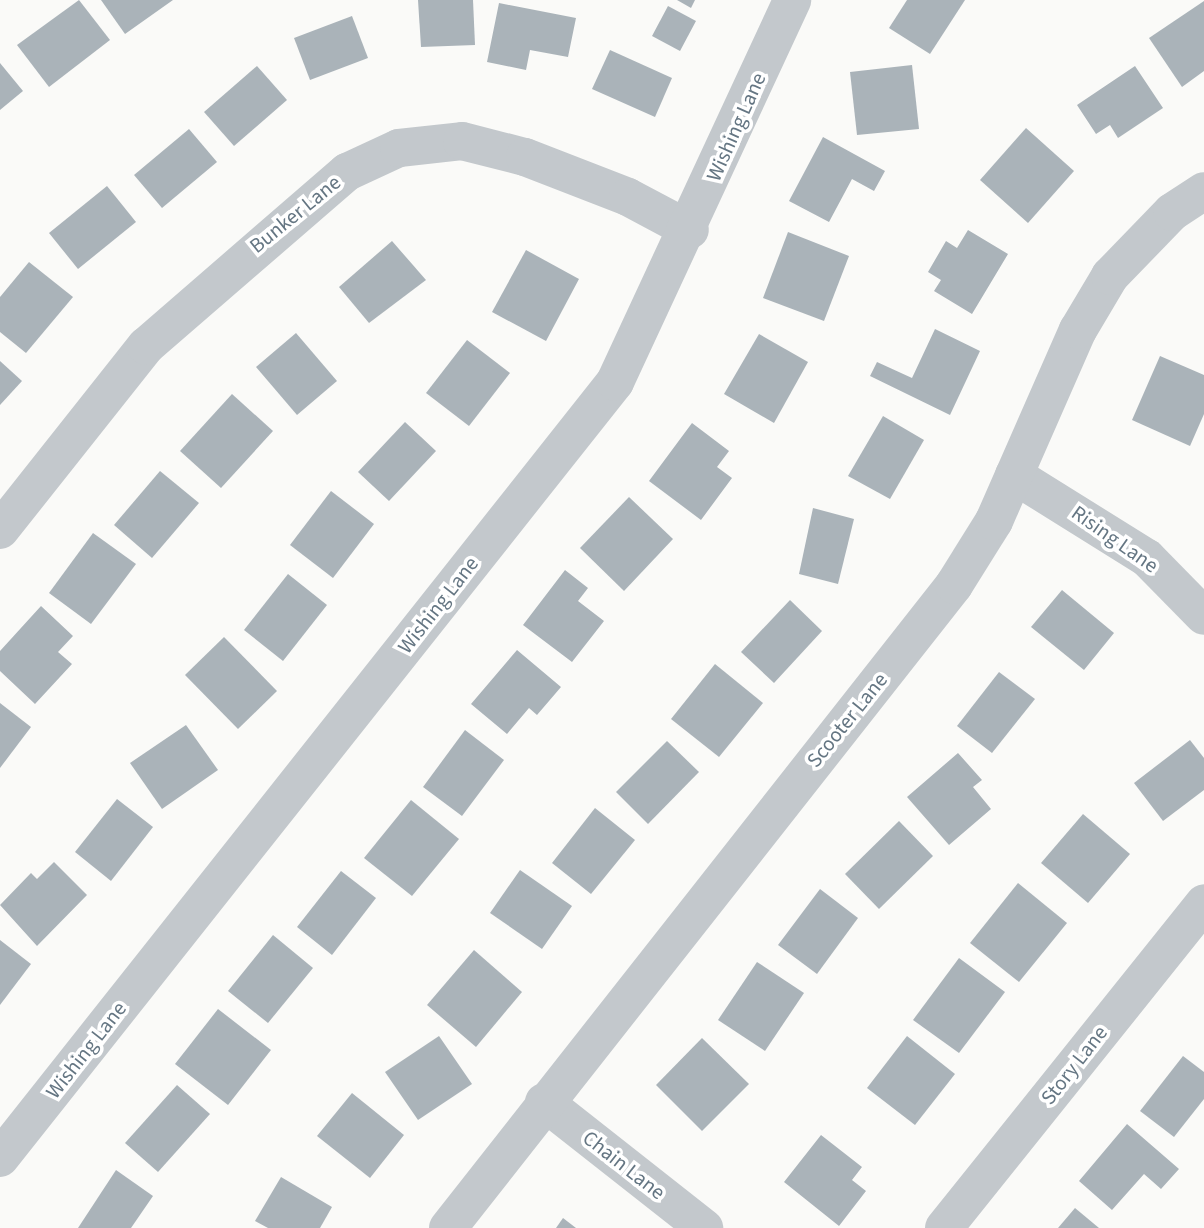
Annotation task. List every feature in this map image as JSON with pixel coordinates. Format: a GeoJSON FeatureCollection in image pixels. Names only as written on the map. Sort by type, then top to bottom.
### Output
{"type":"FeatureCollection","features":[{"type":"Feature","properties":{"kind":"street","name":"Wishing Lane"},"geometry":{"type":"LineString","coordinates":[[0,1158],[615,382],[690,230],[792,0]]}},
{"type":"Feature","properties":{"kind":"street","name":"Bunker Lane"},"geometry":{"type":"LineString","coordinates":[[0,530],[146,346],[347,172],[399,148],[462,141],[525,157],[628,197],[690,230]]}},
{"type":"Feature","properties":{"kind":"street","name":"Scooter Lane"},"geometry":{"type":"LineString","coordinates":[[448,1228],[544,1102],[954,585],[1014,475],[1077,330],[1110,276],[1172,212],[1204,191]]}},
{"type":"Feature","properties":{"kind":"street","name":"Rising Lane"},"geometry":{"type":"LineString","coordinates":[[1014,475],[1147,558],[1204,616]]}},
{"type":"Feature","properties":{"kind":"street","name":"Story Lane"},"geometry":{"type":"LineString","coordinates":[[944,1228],[1204,903]]}},
{"type":"Feature","properties":{"kind":"street","name":"Chain Lane"},"geometry":{"type":"LineString","coordinates":[[544,1102],[704,1228]]}},
{"type":"Feature","properties":{"kind":"building"},"geometry":{"type":"Polygon","coordinates":[[[79,0],[110,40],[49,87],[17,45],[79,0]]]}},
{"type":"Feature","properties":{"kind":"building"},"geometry":{"type":"Polygon","coordinates":[[[101,0],[173,0],[125,34],[101,0]]]}},
{"type":"Feature","properties":{"kind":"building"},"geometry":{"type":"Polygon","coordinates":[[[418,0],[473,0],[475,45],[421,47],[418,0]]]}},
{"type":"Feature","properties":{"kind":"building"},"geometry":{"type":"Polygon","coordinates":[[[677,0],[695,0],[691,8],[677,0]]]}},
{"type":"Feature","properties":{"kind":"building"},"geometry":{"type":"Polygon","coordinates":[[[907,0],[965,0],[930,54],[889,28],[907,0]]]}},
{"type":"Feature","properties":{"kind":"building"},"geometry":{"type":"Polygon","coordinates":[[[1204,1],[1204,71],[1182,87],[1149,38],[1204,1]]]}},
{"type":"Feature","properties":{"kind":"building"},"geometry":{"type":"Polygon","coordinates":[[[499,3],[576,18],[568,57],[530,50],[526,70],[487,62],[499,3]]]}},
{"type":"Feature","properties":{"kind":"building"},"geometry":{"type":"Polygon","coordinates":[[[668,6],[696,21],[680,51],[652,36],[668,6]]]}},
{"type":"Feature","properties":{"kind":"building"},"geometry":{"type":"Polygon","coordinates":[[[352,16],[368,58],[310,80],[294,38],[352,16]]]}},
{"type":"Feature","properties":{"kind":"building"},"geometry":{"type":"Polygon","coordinates":[[[610,50],[672,78],[655,117],[592,89],[610,50]]]}},
{"type":"Feature","properties":{"kind":"building"},"geometry":{"type":"Polygon","coordinates":[[[0,63],[23,91],[0,110],[0,63]]]}},
{"type":"Feature","properties":{"kind":"building"},"geometry":{"type":"Polygon","coordinates":[[[912,65],[919,129],[857,135],[850,72],[912,65]]]}},
{"type":"Feature","properties":{"kind":"building"},"geometry":{"type":"Polygon","coordinates":[[[257,66],[287,100],[234,146],[204,112],[257,66]]]}},
{"type":"Feature","properties":{"kind":"building"},"geometry":{"type":"Polygon","coordinates":[[[1135,66],[1163,108],[1118,138],[1110,125],[1096,134],[1077,105],[1135,66]]]}},
{"type":"Feature","properties":{"kind":"building"},"geometry":{"type":"Polygon","coordinates":[[[1026,128],[1074,171],[1028,223],[980,180],[1026,128]]]}},
{"type":"Feature","properties":{"kind":"building"},"geometry":{"type":"Polygon","coordinates":[[[189,129],[217,162],[162,208],[134,175],[189,129]]]}},
{"type":"Feature","properties":{"kind":"building"},"geometry":{"type":"Polygon","coordinates":[[[823,137],[885,171],[874,191],[852,179],[829,222],[789,201],[823,137]]]}},
{"type":"Feature","properties":{"kind":"building"},"geometry":{"type":"Polygon","coordinates":[[[107,186],[136,222],[78,269],[49,233],[107,186]]]}},
{"type":"Feature","properties":{"kind":"building"},"geometry":{"type":"Polygon","coordinates":[[[968,230],[1008,254],[972,314],[934,291],[941,280],[928,272],[946,241],[957,248],[968,230]]]}},
{"type":"Feature","properties":{"kind":"building"},"geometry":{"type":"Polygon","coordinates":[[[788,232],[849,256],[824,321],[763,298],[788,232]]]}},
{"type":"Feature","properties":{"kind":"building"},"geometry":{"type":"Polygon","coordinates":[[[392,241],[426,280],[369,323],[339,287],[392,241]]]}},
{"type":"Feature","properties":{"kind":"building"},"geometry":{"type":"Polygon","coordinates":[[[526,250],[579,279],[546,341],[492,312],[526,250]]]}},
{"type":"Feature","properties":{"kind":"building"},"geometry":{"type":"Polygon","coordinates":[[[29,262],[73,297],[26,353],[0,332],[0,297],[29,262]]]}},
{"type":"Feature","properties":{"kind":"building"},"geometry":{"type":"Polygon","coordinates":[[[935,329],[980,351],[950,415],[870,376],[877,362],[912,378],[935,329]]]}},
{"type":"Feature","properties":{"kind":"building"},"geometry":{"type":"Polygon","coordinates":[[[296,333],[337,381],[297,415],[256,367],[296,333]]]}},
{"type":"Feature","properties":{"kind":"building"},"geometry":{"type":"Polygon","coordinates":[[[759,334],[808,362],[774,423],[724,394],[759,334]]]}},
{"type":"Feature","properties":{"kind":"building"},"geometry":{"type":"Polygon","coordinates":[[[467,340],[510,373],[469,426],[426,393],[467,340]]]}},
{"type":"Feature","properties":{"kind":"building"},"geometry":{"type":"Polygon","coordinates":[[[1160,356],[1204,375],[1204,414],[1190,446],[1132,420],[1160,356]]]}},
{"type":"Feature","properties":{"kind":"building"},"geometry":{"type":"Polygon","coordinates":[[[0,361],[22,381],[0,405],[0,361]]]}},
{"type":"Feature","properties":{"kind":"building"},"geometry":{"type":"Polygon","coordinates":[[[232,394],[273,431],[221,488],[180,451],[232,394]]]}},
{"type":"Feature","properties":{"kind":"building"},"geometry":{"type":"Polygon","coordinates":[[[883,416],[924,440],[890,499],[848,476],[883,416]]]}},
{"type":"Feature","properties":{"kind":"building"},"geometry":{"type":"Polygon","coordinates":[[[405,422],[436,451],[389,501],[358,472],[405,422]]]}},
{"type":"Feature","properties":{"kind":"building"},"geometry":{"type":"Polygon","coordinates":[[[692,423],[729,451],[717,467],[732,478],[701,520],[649,481],[692,423]]]}},
{"type":"Feature","properties":{"kind":"building"},"geometry":{"type":"Polygon","coordinates":[[[160,471],[199,503],[152,558],[114,525],[160,471]]]}},
{"type":"Feature","properties":{"kind":"building"},"geometry":{"type":"Polygon","coordinates":[[[331,491],[374,524],[333,578],[290,545],[331,491]]]}},
{"type":"Feature","properties":{"kind":"building"},"geometry":{"type":"Polygon","coordinates":[[[629,497],[673,539],[624,591],[580,548],[629,497]]]}},
{"type":"Feature","properties":{"kind":"building"},"geometry":{"type":"Polygon","coordinates":[[[813,508],[854,519],[838,584],[799,574],[813,508]]]}},
{"type":"Feature","properties":{"kind":"building"},"geometry":{"type":"Polygon","coordinates":[[[93,533],[136,564],[91,624],[49,593],[93,533]]]}},
{"type":"Feature","properties":{"kind":"building"},"geometry":{"type":"Polygon","coordinates":[[[565,570],[588,588],[578,601],[604,621],[572,662],[523,625],[565,570]]]}},
{"type":"Feature","properties":{"kind":"building"},"geometry":{"type":"Polygon","coordinates":[[[288,574],[327,605],[283,661],[244,630],[288,574]]]}},
{"type":"Feature","properties":{"kind":"building"},"geometry":{"type":"Polygon","coordinates":[[[1062,590],[1114,633],[1084,670],[1031,627],[1062,590]]]}},
{"type":"Feature","properties":{"kind":"building"},"geometry":{"type":"Polygon","coordinates":[[[790,600],[822,631],[774,683],[741,652],[790,600]]]}},
{"type":"Feature","properties":{"kind":"building"},"geometry":{"type":"Polygon","coordinates":[[[41,606],[73,636],[58,652],[72,664],[35,704],[0,671],[0,651],[41,606]]]}},
{"type":"Feature","properties":{"kind":"building"},"geometry":{"type":"Polygon","coordinates":[[[224,637],[277,691],[238,729],[185,675],[224,637]]]}},
{"type":"Feature","properties":{"kind":"building"},"geometry":{"type":"Polygon","coordinates":[[[517,650],[561,687],[537,715],[529,708],[507,734],[471,704],[517,650]]]}},
{"type":"Feature","properties":{"kind":"building"},"geometry":{"type":"Polygon","coordinates":[[[715,664],[763,703],[719,757],[671,719],[715,664]]]}},
{"type":"Feature","properties":{"kind":"building"},"geometry":{"type":"Polygon","coordinates":[[[999,672],[1035,699],[992,753],[957,726],[999,672]]]}},
{"type":"Feature","properties":{"kind":"building"},"geometry":{"type":"Polygon","coordinates":[[[0,703],[31,727],[0,768],[0,703]]]}},
{"type":"Feature","properties":{"kind":"building"},"geometry":{"type":"Polygon","coordinates":[[[186,725],[218,770],[162,809],[130,763],[186,725]]]}},
{"type":"Feature","properties":{"kind":"building"},"geometry":{"type":"Polygon","coordinates":[[[465,730],[504,760],[462,816],[423,787],[465,730]]]}},
{"type":"Feature","properties":{"kind":"building"},"geometry":{"type":"Polygon","coordinates":[[[1190,740],[1204,758],[1204,790],[1163,821],[1134,783],[1190,740]]]}},
{"type":"Feature","properties":{"kind":"building"},"geometry":{"type":"Polygon","coordinates":[[[667,741],[699,772],[648,824],[616,792],[667,741]]]}},
{"type":"Feature","properties":{"kind":"building"},"geometry":{"type":"Polygon","coordinates":[[[958,753],[982,780],[973,787],[991,809],[949,845],[907,797],[958,753]]]}},
{"type":"Feature","properties":{"kind":"building"},"geometry":{"type":"Polygon","coordinates":[[[117,799],[153,827],[111,881],[75,852],[117,799]]]}},
{"type":"Feature","properties":{"kind":"building"},"geometry":{"type":"Polygon","coordinates":[[[411,800],[459,839],[412,896],[364,858],[411,800]]]}},
{"type":"Feature","properties":{"kind":"building"},"geometry":{"type":"Polygon","coordinates":[[[595,808],[635,840],[591,894],[552,863],[595,808]]]}},
{"type":"Feature","properties":{"kind":"building"},"geometry":{"type":"Polygon","coordinates":[[[1083,814],[1130,854],[1088,903],[1041,863],[1083,814]]]}},
{"type":"Feature","properties":{"kind":"building"},"geometry":{"type":"Polygon","coordinates":[[[899,821],[933,856],[879,909],[845,874],[899,821]]]}},
{"type":"Feature","properties":{"kind":"building"},"geometry":{"type":"Polygon","coordinates":[[[54,862],[87,895],[37,946],[0,905],[31,873],[37,879],[54,862]]]}},
{"type":"Feature","properties":{"kind":"building"},"geometry":{"type":"Polygon","coordinates":[[[520,870],[572,906],[542,949],[490,913],[520,870]]]}},
{"type":"Feature","properties":{"kind":"building"},"geometry":{"type":"Polygon","coordinates":[[[341,871],[376,898],[332,955],[297,927],[341,871]]]}},
{"type":"Feature","properties":{"kind":"building"},"geometry":{"type":"Polygon","coordinates":[[[1018,883],[1067,923],[1019,982],[970,943],[1018,883]]]}},
{"type":"Feature","properties":{"kind":"building"},"geometry":{"type":"Polygon","coordinates":[[[820,889],[858,918],[817,974],[778,945],[820,889]]]}},
{"type":"Feature","properties":{"kind":"building"},"geometry":{"type":"Polygon","coordinates":[[[273,935],[313,968],[268,1023],[228,991],[273,935]]]}},
{"type":"Feature","properties":{"kind":"building"},"geometry":{"type":"Polygon","coordinates":[[[0,940],[31,964],[0,1005],[0,940]]]}},
{"type":"Feature","properties":{"kind":"building"},"geometry":{"type":"Polygon","coordinates":[[[474,950],[522,992],[476,1047],[427,1005],[474,950]]]}},
{"type":"Feature","properties":{"kind":"building"},"geometry":{"type":"Polygon","coordinates":[[[959,958],[1005,992],[959,1053],[913,1020],[959,958]]]}},
{"type":"Feature","properties":{"kind":"building"},"geometry":{"type":"Polygon","coordinates":[[[757,962],[804,993],[765,1051],[718,1020],[757,962]]]}},
{"type":"Feature","properties":{"kind":"building"},"geometry":{"type":"Polygon","coordinates":[[[218,1009],[271,1050],[228,1105],[175,1064],[218,1009]]]}},
{"type":"Feature","properties":{"kind":"building"},"geometry":{"type":"Polygon","coordinates":[[[439,1036],[472,1084],[418,1120],[385,1072],[439,1036]]]}},
{"type":"Feature","properties":{"kind":"building"},"geometry":{"type":"Polygon","coordinates":[[[907,1036],[955,1074],[915,1125],[867,1088],[907,1036]]]}},
{"type":"Feature","properties":{"kind":"building"},"geometry":{"type":"Polygon","coordinates":[[[702,1038],[749,1084],[702,1131],[656,1085],[702,1038]]]}},
{"type":"Feature","properties":{"kind":"building"},"geometry":{"type":"Polygon","coordinates":[[[1183,1056],[1204,1072],[1204,1099],[1174,1137],[1140,1111],[1183,1056]]]}},
{"type":"Feature","properties":{"kind":"building"},"geometry":{"type":"Polygon","coordinates":[[[177,1085],[210,1114],[158,1172],[125,1143],[177,1085]]]}},
{"type":"Feature","properties":{"kind":"building"},"geometry":{"type":"Polygon","coordinates":[[[352,1093],[404,1135],[370,1178],[317,1136],[352,1093]]]}},
{"type":"Feature","properties":{"kind":"building"},"geometry":{"type":"Polygon","coordinates":[[[1127,1124],[1179,1169],[1161,1189],[1144,1174],[1112,1210],[1079,1181],[1127,1124]]]}},
{"type":"Feature","properties":{"kind":"building"},"geometry":{"type":"Polygon","coordinates":[[[821,1135],[862,1167],[852,1180],[866,1191],[839,1226],[784,1182],[821,1135]]]}},
{"type":"Feature","properties":{"kind":"building"},"geometry":{"type":"Polygon","coordinates":[[[116,1170],[153,1196],[131,1228],[78,1228],[116,1170]]]}},
{"type":"Feature","properties":{"kind":"building"},"geometry":{"type":"Polygon","coordinates":[[[281,1177],[332,1207],[320,1228],[268,1228],[255,1221],[281,1177]]]}},
{"type":"Feature","properties":{"kind":"building"},"geometry":{"type":"Polygon","coordinates":[[[1075,1208],[1099,1228],[1058,1228],[1075,1208]]]}},
{"type":"Feature","properties":{"kind":"building"},"geometry":{"type":"Polygon","coordinates":[[[563,1218],[576,1228],[556,1228],[563,1218]]]}}]}
